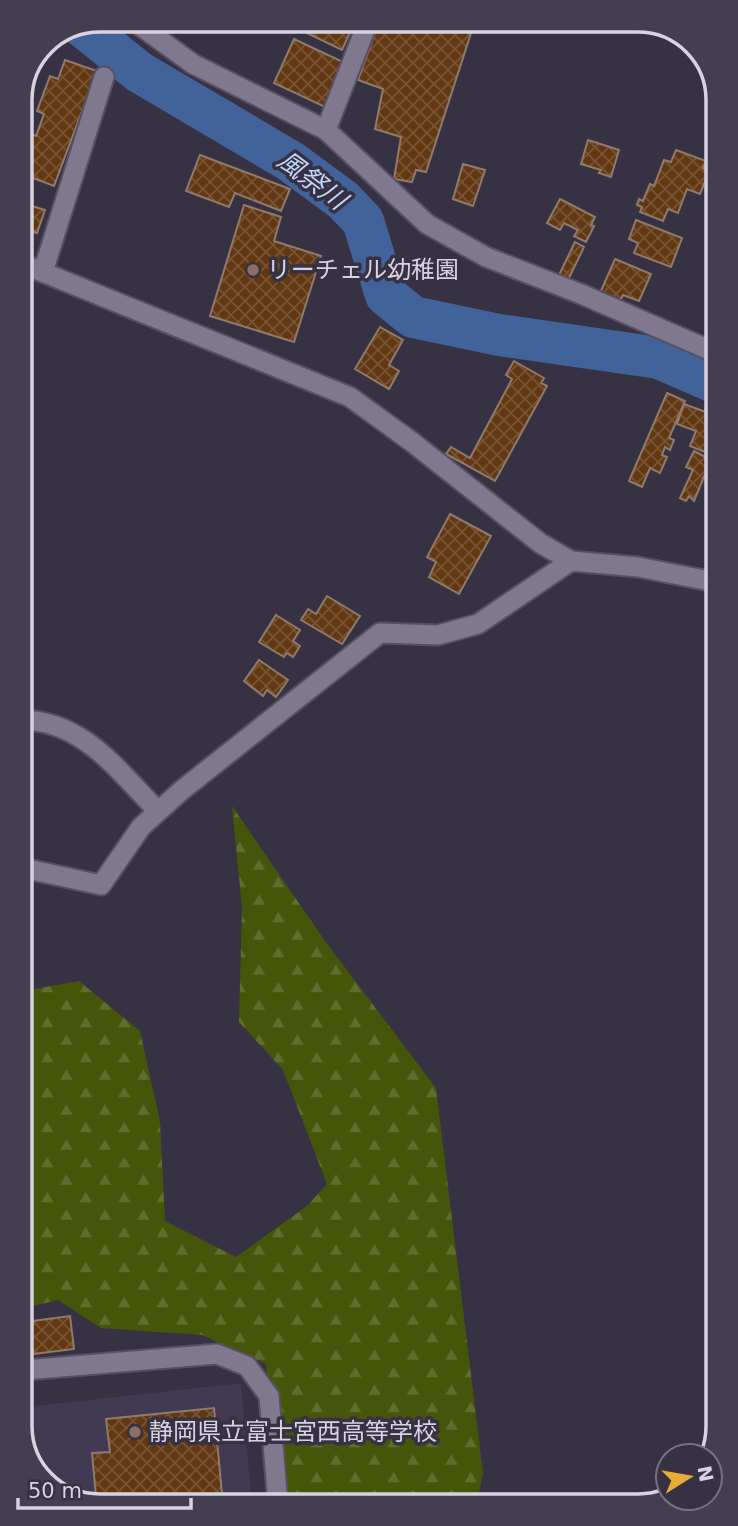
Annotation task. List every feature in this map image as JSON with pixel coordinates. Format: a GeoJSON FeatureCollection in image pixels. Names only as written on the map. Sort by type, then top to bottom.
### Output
{"type":"FeatureCollection","features":[{"type":"Feature","properties":{"kind":"street"},"geometry":{"type":"LineString","coordinates":[[149,32],[193,64],[326,130],[427,224],[486,257],[706,349]]}},
{"type":"Feature","properties":{"kind":"street"},"geometry":{"type":"LineString","coordinates":[[326,130],[364,32]]}},
{"type":"Feature","properties":{"kind":"street"},"geometry":{"type":"LineString","coordinates":[[43,272],[104,77]]}},
{"type":"Feature","properties":{"kind":"street"},"geometry":{"type":"LineString","coordinates":[[32,268],[350,397],[540,543],[571,561],[638,567],[706,580]]}},
{"type":"Feature","properties":{"kind":"street"},"geometry":{"type":"LineString","coordinates":[[32,870],[101,885],[141,827],[158,811],[380,633],[438,635],[478,624],[571,561]]}},
{"type":"Feature","properties":{"kind":"street"},"geometry":{"type":"LineString","coordinates":[[32,722],[62,726],[91,744],[158,811]]}},
{"type":"Feature","properties":{"kind":"street"},"geometry":{"type":"LineString","coordinates":[[32,1369],[217,1354],[247,1366],[269,1396],[277,1494]]}},
{"type":"Feature","properties":{"kind":"shaded area","name":"静岡県立富士宮西高等学校"},"geometry":{"type":"Polygon","coordinates":[[[241,1383],[251,1494],[95,1494],[69,1488],[51,1475],[37,1453],[33,1440],[32,1406],[241,1383]]]}},
{"type":"Feature","properties":{"kind":"green space"},"geometry":{"type":"Polygon","coordinates":[[[232,806],[325,941],[436,1088],[483,1473],[479,1494],[282,1494],[266,1364],[202,1335],[101,1328],[58,1300],[32,1306],[32,989],[79,981],[140,1031],[160,1121],[165,1221],[236,1257],[307,1206],[327,1184],[283,1070],[239,1022],[242,908],[232,806]]]}},
{"type":"Feature","properties":{"kind":"building"},"geometry":{"type":"Polygon","coordinates":[[[308,32],[350,32],[342,50],[308,32]]]}},
{"type":"Feature","properties":{"kind":"building"},"geometry":{"type":"Polygon","coordinates":[[[375,32],[471,33],[426,172],[416,170],[412,182],[394,179],[401,137],[375,129],[383,89],[358,80],[375,32]]]}},
{"type":"Feature","properties":{"kind":"building"},"geometry":{"type":"Polygon","coordinates":[[[294,39],[345,63],[325,107],[274,83],[294,39]]]}},
{"type":"Feature","properties":{"kind":"building"},"geometry":{"type":"Polygon","coordinates":[[[65,60],[97,71],[54,186],[32,178],[32,134],[36,136],[44,114],[37,111],[50,76],[58,79],[65,60]]]}},
{"type":"Feature","properties":{"kind":"building"},"geometry":{"type":"Polygon","coordinates":[[[588,140],[619,150],[611,177],[599,173],[601,170],[581,164],[588,140]]]}},
{"type":"Feature","properties":{"kind":"building"},"geometry":{"type":"Polygon","coordinates":[[[676,150],[706,161],[703,168],[706,170],[706,179],[700,194],[687,189],[678,213],[668,209],[663,221],[640,212],[642,207],[637,205],[639,199],[643,201],[650,184],[654,186],[664,160],[671,162],[676,150]]]}},
{"type":"Feature","properties":{"kind":"building"},"geometry":{"type":"Polygon","coordinates":[[[200,155],[290,189],[281,211],[235,193],[229,207],[186,191],[200,155]]]}},
{"type":"Feature","properties":{"kind":"building"},"geometry":{"type":"Polygon","coordinates":[[[463,164],[485,170],[473,206],[453,199],[463,164]]]}},
{"type":"Feature","properties":{"kind":"building"},"geometry":{"type":"Polygon","coordinates":[[[560,199],[595,217],[591,225],[594,226],[586,242],[574,236],[578,230],[564,223],[560,230],[547,223],[560,199]]]}},
{"type":"Feature","properties":{"kind":"building"},"geometry":{"type":"Polygon","coordinates":[[[244,205],[281,217],[274,241],[321,256],[294,342],[210,316],[244,205]]]}},
{"type":"Feature","properties":{"kind":"building"},"geometry":{"type":"Polygon","coordinates":[[[32,206],[45,210],[37,233],[32,232],[32,206]]]}},
{"type":"Feature","properties":{"kind":"building"},"geometry":{"type":"Polygon","coordinates":[[[636,220],[682,238],[671,267],[634,253],[638,243],[629,239],[636,220]]]}},
{"type":"Feature","properties":{"kind":"building"},"geometry":{"type":"Polygon","coordinates":[[[575,242],[584,247],[568,280],[559,275],[575,242]]]}},
{"type":"Feature","properties":{"kind":"building"},"geometry":{"type":"Polygon","coordinates":[[[615,259],[651,274],[639,301],[623,295],[620,301],[600,293],[615,259]]]}},
{"type":"Feature","properties":{"kind":"building"},"geometry":{"type":"Polygon","coordinates":[[[380,327],[403,340],[389,365],[399,371],[389,389],[355,369],[380,327]]]}},
{"type":"Feature","properties":{"kind":"building"},"geometry":{"type":"Polygon","coordinates":[[[514,361],[544,378],[541,383],[547,386],[495,481],[446,454],[451,447],[470,458],[512,379],[506,375],[514,361]]]}},
{"type":"Feature","properties":{"kind":"building"},"geometry":{"type":"Polygon","coordinates":[[[667,393],[685,401],[669,438],[674,440],[670,450],[665,447],[662,455],[667,457],[660,473],[650,468],[642,487],[629,481],[667,393]]]}},
{"type":"Feature","properties":{"kind":"building"},"geometry":{"type":"Polygon","coordinates":[[[684,404],[706,412],[706,452],[690,446],[696,431],[677,424],[684,404]]]}},
{"type":"Feature","properties":{"kind":"building"},"geometry":{"type":"Polygon","coordinates":[[[694,451],[706,457],[706,472],[694,501],[689,496],[686,501],[680,498],[693,470],[686,467],[694,451]]]}},
{"type":"Feature","properties":{"kind":"building"},"geometry":{"type":"Polygon","coordinates":[[[450,514],[491,536],[459,594],[429,577],[436,562],[427,557],[450,514]]]}},
{"type":"Feature","properties":{"kind":"building"},"geometry":{"type":"Polygon","coordinates":[[[327,596],[360,616],[342,644],[301,620],[308,609],[316,614],[327,596]]]}},
{"type":"Feature","properties":{"kind":"building"},"geometry":{"type":"Polygon","coordinates":[[[276,615],[300,630],[293,641],[300,646],[293,657],[287,653],[284,657],[259,642],[276,615]]]}},
{"type":"Feature","properties":{"kind":"building"},"geometry":{"type":"Polygon","coordinates":[[[259,660],[288,680],[276,697],[267,690],[263,696],[244,681],[259,660]]]}},
{"type":"Feature","properties":{"kind":"building"},"geometry":{"type":"Polygon","coordinates":[[[70,1316],[74,1349],[32,1354],[32,1321],[70,1316]]]}},
{"type":"Feature","properties":{"kind":"building"},"geometry":{"type":"Polygon","coordinates":[[[214,1408],[222,1494],[96,1494],[92,1453],[110,1452],[106,1419],[214,1408]]]}},
{"type":"Feature","properties":{"kind":"waterway","name":"風祭川"},"geometry":{"type":"LineString","coordinates":[[90,32],[139,72],[290,161],[343,200],[363,221],[386,295],[413,317],[499,335],[659,358],[706,379]]}},
{"type":"Feature","properties":{"kind":"place","name":"リーチェル幼稚園"},"geometry":{"type":"Point","coordinates":[253,270]}},
{"type":"Feature","properties":{"kind":"place","name":"静岡県立富士宮西高等学校"},"geometry":{"type":"Point","coordinates":[135,1432]}}]}
